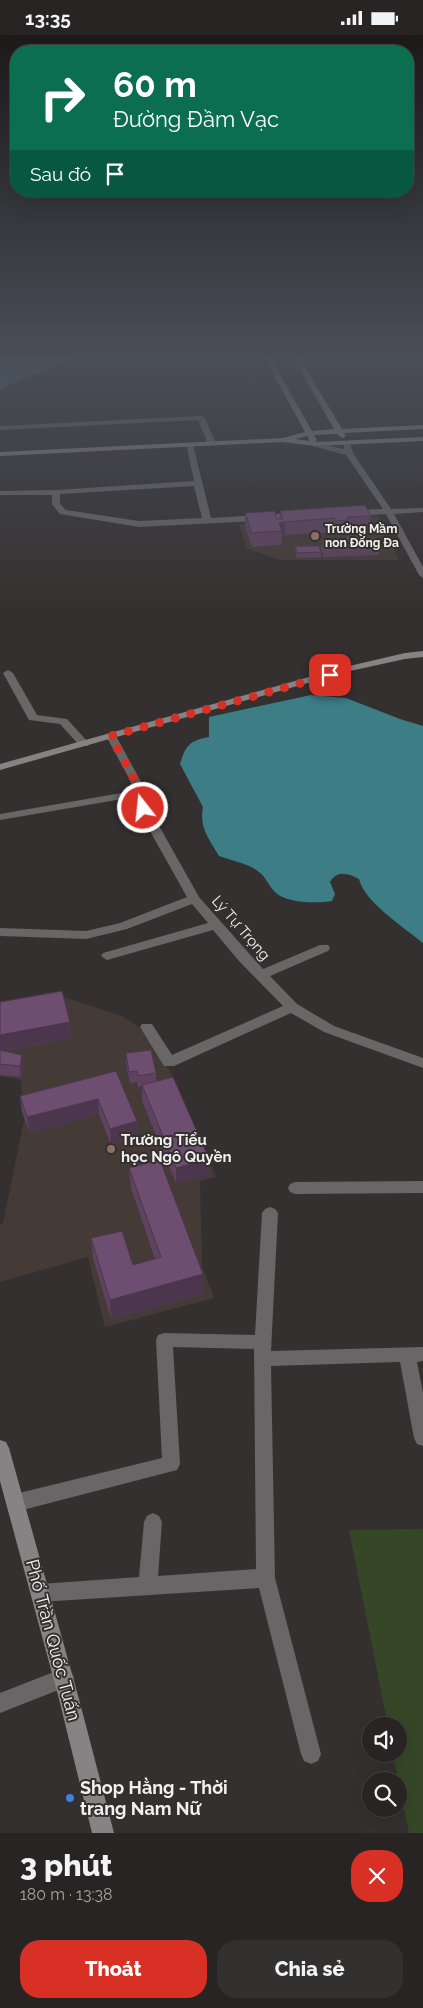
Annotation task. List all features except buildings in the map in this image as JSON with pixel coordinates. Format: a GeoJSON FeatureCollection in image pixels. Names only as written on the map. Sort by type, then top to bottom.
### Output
{"type":"FeatureCollection","features":[{"type":"Feature","properties":{"kind":"street"},"geometry":{"type":"LineString","coordinates":[[0,454],[267,441]]}},
{"type":"Feature","properties":{"kind":"street"},"geometry":{"type":"LineString","coordinates":[[290,441],[315,444],[349,453]]}},
{"type":"Feature","properties":{"kind":"street"},"geometry":{"type":"LineString","coordinates":[[315,444],[386,441]]}},
{"type":"Feature","properties":{"kind":"street"},"geometry":{"type":"LineString","coordinates":[[346,443],[349,453],[388,511],[423,575]]}},
{"type":"Feature","properties":{"kind":"street"},"geometry":{"type":"LineString","coordinates":[[189,445],[207,520]]}},
{"type":"Feature","properties":{"kind":"street"},"geometry":{"type":"LineString","coordinates":[[0,493],[56,492],[197,483]]}},
{"type":"Feature","properties":{"kind":"street"},"geometry":{"type":"LineString","coordinates":[[56,492],[56,504],[63,512],[140,524],[302,515]]}},
{"type":"Feature","properties":{"kind":"street"},"geometry":{"type":"LineString","coordinates":[[340,514],[423,510]]}},
{"type":"Feature","properties":{"kind":"street"},"geometry":{"type":"LineString","coordinates":[[412,553],[423,552]]}},
{"type":"Feature","properties":{"kind":"street"},"geometry":{"type":"LineString","coordinates":[[0,767],[348,669],[405,656],[423,654]]}},
{"type":"Feature","properties":{"kind":"street"},"geometry":{"type":"LineString","coordinates":[[8,673],[34,718],[63,721],[84,744]]}},
{"type":"Feature","properties":{"kind":"street","name":"Lý Tự Trọng"},"geometry":{"type":"LineString","coordinates":[[111,736],[135,781],[143,808],[194,899],[261,975],[292,1007],[329,1029],[423,1063]]}},
{"type":"Feature","properties":{"kind":"street"},"geometry":{"type":"LineString","coordinates":[[0,817],[139,793]]}},
{"type":"Feature","properties":{"kind":"street"},"geometry":{"type":"LineString","coordinates":[[0,932],[86,935],[124,926],[194,899]]}},
{"type":"Feature","properties":{"kind":"street"},"geometry":{"type":"LineString","coordinates":[[108,956],[216,925]]}},
{"type":"Feature","properties":{"kind":"street"},"geometry":{"type":"LineString","coordinates":[[261,975],[324,948]]}},
{"type":"Feature","properties":{"kind":"street"},"geometry":{"type":"LineString","coordinates":[[147,1027],[169,1062],[292,1007]]}},
{"type":"Feature","properties":{"kind":"street"},"geometry":{"type":"LineString","coordinates":[[295,1188],[423,1187]]}},
{"type":"Feature","properties":{"kind":"street"},"geometry":{"type":"LineString","coordinates":[[270,1213],[262,1350],[266,1578],[310,1754]]}},
{"type":"Feature","properties":{"kind":"street"},"geometry":{"type":"LineString","coordinates":[[15,1503],[172,1464],[164,1340],[262,1350],[415,1354],[423,1438]]}},
{"type":"Feature","properties":{"kind":"street","name":"Phố Trần Quốc Tuấn"},"geometry":{"type":"LineString","coordinates":[[0,1449],[64,1678],[103,1833]]}},
{"type":"Feature","properties":{"kind":"street"},"geometry":{"type":"LineString","coordinates":[[148,1586],[153,1523]]}},
{"type":"Feature","properties":{"kind":"street"},"geometry":{"type":"LineString","coordinates":[[40,1593],[266,1578]]}},
{"type":"Feature","properties":{"kind":"street"},"geometry":{"type":"LineString","coordinates":[[0,1703],[64,1678]]}},
{"type":"Feature","properties":{"kind":"shaded area","name":"Trường Mầm non Đống Đa"},"geometry":{"type":"Polygon","coordinates":[[[378,516],[399,560],[280,560],[246,548],[239,524],[378,516]]]}},
{"type":"Feature","properties":{"kind":"shaded area","name":"Trường Tiểu học Ngô Quyền"},"geometry":{"type":"Polygon","coordinates":[[[67,998],[122,1016],[144,1031],[171,1073],[216,1177],[200,1181],[202,1266],[214,1298],[105,1327],[88,1257],[0,1282],[0,1224],[3,1223],[24,1121],[21,1080],[0,1076],[0,1014],[67,998]]]}},
{"type":"Feature","properties":{"kind":"green space"},"geometry":{"type":"Polygon","coordinates":[[[423,1529],[423,1833],[409,1833],[406,1817],[407,1772],[397,1772],[395,1762],[407,1762],[407,1717],[386,1717],[349,1530],[423,1529]]]}},
{"type":"Feature","properties":{"kind":"water"},"geometry":{"type":"Polygon","coordinates":[[[311,695],[346,698],[423,726],[423,943],[377,906],[363,888],[359,879],[355,877],[339,874],[333,878],[330,882],[335,894],[332,901],[295,901],[276,893],[255,869],[219,856],[208,839],[202,821],[203,807],[180,764],[184,752],[189,745],[197,740],[209,737],[209,717],[311,695]]]}},
{"type":"Feature","properties":{"kind":"place","name":"Trường Mầm non Đống Đa"},"geometry":{"type":"Point","coordinates":[315,536]}},
{"type":"Feature","properties":{"kind":"place","name":"Trường Tiểu học Ngô Quyền"},"geometry":{"type":"Point","coordinates":[111,1149]}},
{"type":"Feature","properties":{"kind":"place","name":"Shop Hằng - Thời trang Nam Nữ"},"geometry":{"type":"Point","coordinates":[70,1798]}},
{"type":"Feature","properties":{"kind":"route"},"geometry":{"type":"LineString","coordinates":[[143,808],[135,781],[111,736],[330,675]]}}]}
